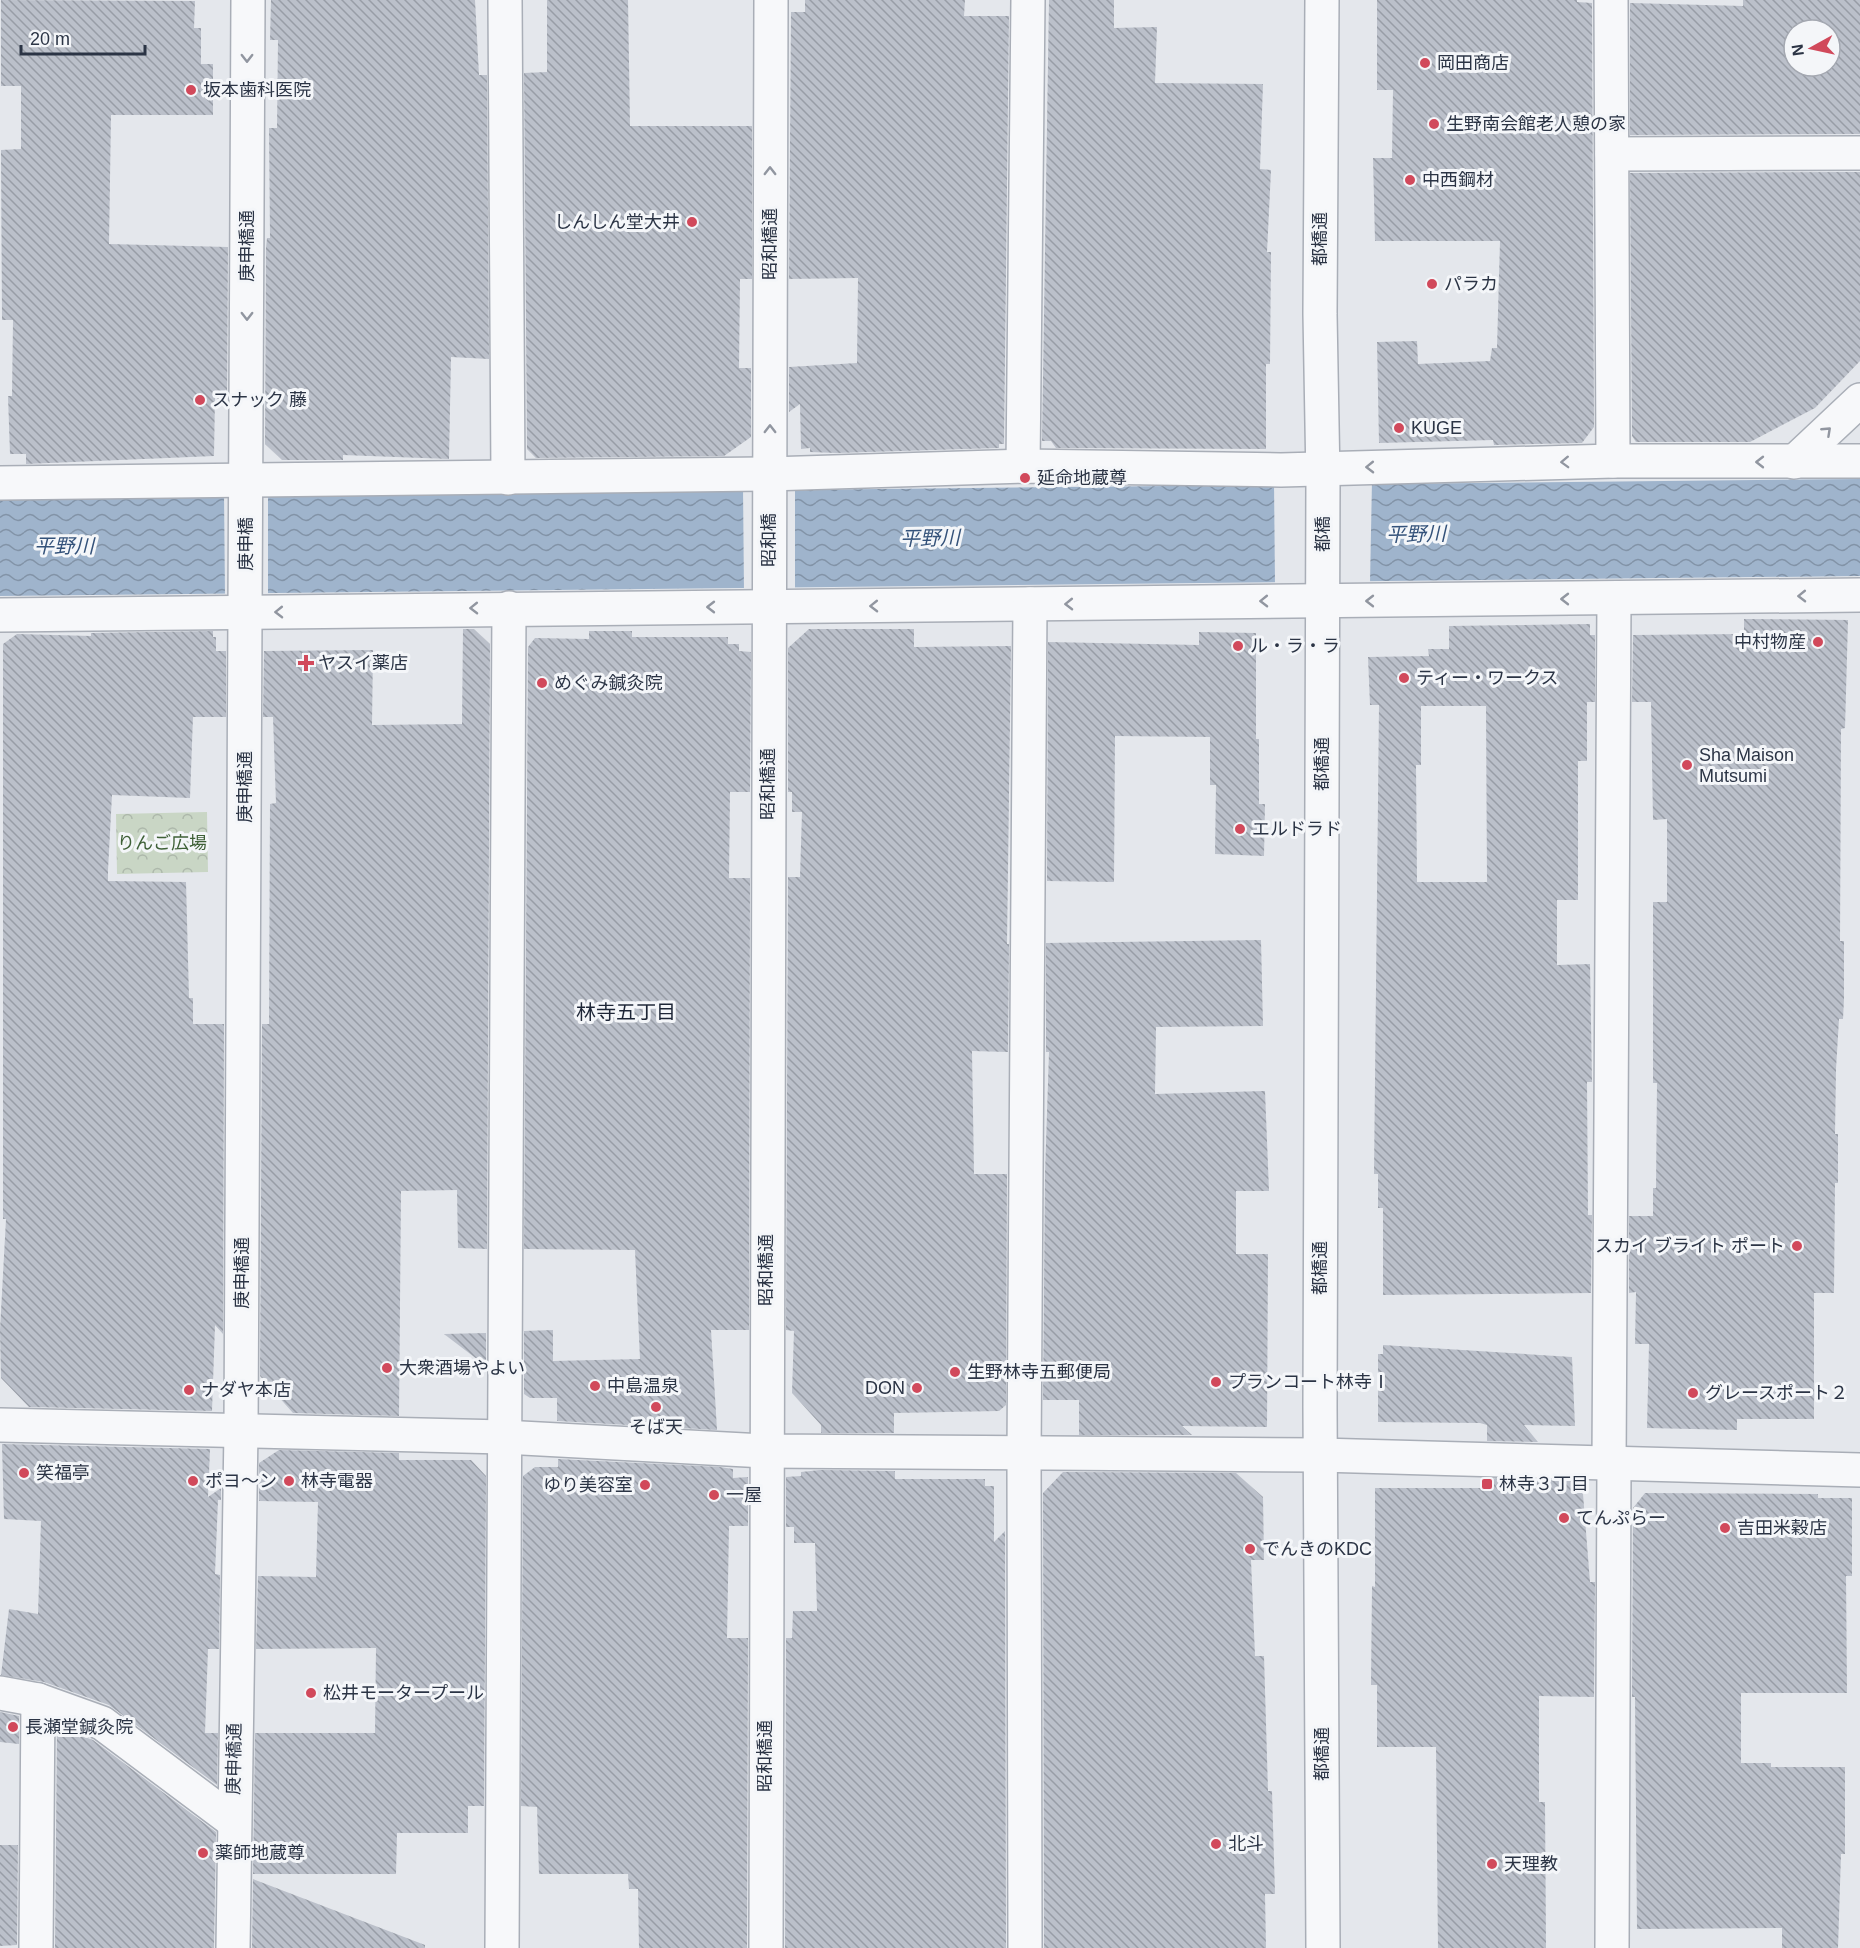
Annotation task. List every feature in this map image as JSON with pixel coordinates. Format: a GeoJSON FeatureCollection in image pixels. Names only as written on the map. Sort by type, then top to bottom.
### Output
{"type":"FeatureCollection","features":[{"type":"Feature","properties":{"kind":"street","name":"庚申橋通"},"geometry":{"type":"LineString","coordinates":[[246,486],[248,0]]}},
{"type":"Feature","properties":{"kind":"street"},"geometry":{"type":"LineString","coordinates":[[505,0],[508,478]]}},
{"type":"Feature","properties":{"kind":"street","name":"昭和橋通"},"geometry":{"type":"LineString","coordinates":[[769,481],[771,0]]}},
{"type":"Feature","properties":{"kind":"street"},"geometry":{"type":"LineString","coordinates":[[1023,466],[1028,0]]}},
{"type":"Feature","properties":{"kind":"street","name":"都橋通"},"geometry":{"type":"LineString","coordinates":[[1322,0],[1322,474]]}},
{"type":"Feature","properties":{"kind":"street"},"geometry":{"type":"LineString","coordinates":[[1611,0],[1613,461]]}},
{"type":"Feature","properties":{"kind":"street"},"geometry":{"type":"LineString","coordinates":[[1612,154],[1860,153]]}},
{"type":"Feature","properties":{"kind":"street"},"geometry":{"type":"LineString","coordinates":[[1794,462],[1860,400]]}},
{"type":"Feature","properties":{"kind":"street"},"geometry":{"type":"LineString","coordinates":[[0,483],[246,486],[508,478],[769,481],[1023,466],[1281,470],[1322,474],[1613,461],[1860,461]]}},
{"type":"Feature","properties":{"kind":"street","name":"都橋"},"geometry":{"type":"LineString","coordinates":[[1322,474],[1323,595]]}},
{"type":"Feature","properties":{"kind":"street","name":"昭和橋"},"geometry":{"type":"LineString","coordinates":[[769,481],[769,599]]}},
{"type":"Feature","properties":{"kind":"street","name":"庚申橋"},"geometry":{"type":"LineString","coordinates":[[246,486],[246,605]]}},
{"type":"Feature","properties":{"kind":"street"},"geometry":{"type":"LineString","coordinates":[[0,615],[246,605],[509,608],[769,599],[1030,604],[1323,595],[1614,599],[1860,595]]}},
{"type":"Feature","properties":{"kind":"street","name":"都橋通"},"geometry":{"type":"LineString","coordinates":[[1323,595],[1320,1455],[1323,1948]]}},
{"type":"Feature","properties":{"kind":"street","name":"昭和橋通"},"geometry":{"type":"LineString","coordinates":[[765,1948],[769,599]]}},
{"type":"Feature","properties":{"kind":"street"},"geometry":{"type":"LineString","coordinates":[[1612,1948],[1614,599]]}},
{"type":"Feature","properties":{"kind":"street"},"geometry":{"type":"LineString","coordinates":[[1025,1948],[1024,1454],[1030,604]]}},
{"type":"Feature","properties":{"kind":"street","name":"庚申橋通"},"geometry":{"type":"LineString","coordinates":[[233,1948],[233,1821],[241,1430],[246,605]]}},
{"type":"Feature","properties":{"kind":"street"},"geometry":{"type":"LineString","coordinates":[[502,1948],[509,608]]}},
{"type":"Feature","properties":{"kind":"street"},"geometry":{"type":"LineString","coordinates":[[0,1425],[504,1437],[765,1450],[1320,1455],[1860,1470]]}},
{"type":"Feature","properties":{"kind":"street"},"geometry":{"type":"LineString","coordinates":[[0,1693],[38,1701],[102,1723],[233,1821]]}},
{"type":"Feature","properties":{"kind":"street"},"geometry":{"type":"LineString","coordinates":[[36,1948],[38,1701]]}},
{"type":"Feature","properties":{"kind":"green space","name":"りんご広場"},"geometry":{"type":"Polygon","coordinates":[[[207,812],[208,872],[117,874],[116,814],[207,812]]]}},
{"type":"Feature","properties":{"kind":"water","name":"平野川"},"geometry":{"type":"Polygon","coordinates":[[[1860,479],[1860,576],[0,596],[0,498],[1860,479]]]}},
{"type":"Feature","properties":{"kind":"pier"},"geometry":{"type":"Polygon","coordinates":[[[1372,481],[1370,584],[1275,585],[1274,482],[1372,481]]]}},
{"type":"Feature","properties":{"kind":"pier"},"geometry":{"type":"Polygon","coordinates":[[[795,487],[795,590],[744,591],[743,488],[795,487]]]}},
{"type":"Feature","properties":{"kind":"pier"},"geometry":{"type":"Polygon","coordinates":[[[224,493],[268,493],[268,596],[225,596],[224,493]]]}},
{"type":"Feature","properties":{"kind":"building"},"geometry":{"type":"Polygon","coordinates":[[[1,0],[195,1],[194,28],[201,28],[201,64],[213,64],[213,115],[111,115],[109,244],[228,247],[227,408],[215,396],[214,456],[26,464],[26,454],[10,454],[8,396],[12,396],[13,320],[2,320],[1,150],[21,149],[21,86],[1,86],[1,0]]]}},
{"type":"Feature","properties":{"kind":"building"},"geometry":{"type":"Polygon","coordinates":[[[271,0],[475,0],[479,75],[487,75],[489,359],[451,357],[449,459],[343,455],[343,460],[282,460],[265,444],[266,248],[267,238],[270,238],[269,128],[277,128],[278,40],[270,40],[271,0]]]}},
{"type":"Feature","properties":{"kind":"building"},"geometry":{"type":"Polygon","coordinates":[[[547,0],[628,0],[630,126],[752,126],[752,279],[740,279],[739,368],[751,368],[751,437],[724,456],[536,458],[527,449],[524,73],[547,72],[547,0]]]}},
{"type":"Feature","properties":{"kind":"building"},"geometry":{"type":"Polygon","coordinates":[[[805,0],[965,0],[964,16],[1009,16],[1004,444],[999,444],[999,448],[837,453],[810,452],[810,448],[801,449],[800,404],[789,412],[789,367],[857,363],[858,278],[789,279],[791,12],[805,12],[805,0]]]}},
{"type":"Feature","properties":{"kind":"building"},"geometry":{"type":"Polygon","coordinates":[[[1049,0],[1114,0],[1114,28],[1157,27],[1155,83],[1263,84],[1260,169],[1271,170],[1267,252],[1271,252],[1270,364],[1266,364],[1266,449],[1056,448],[1051,441],[1042,441],[1049,0]]]}},
{"type":"Feature","properties":{"kind":"building"},"geometry":{"type":"Polygon","coordinates":[[[1377,0],[1577,0],[1577,2],[1592,3],[1594,427],[1582,443],[1494,445],[1493,440],[1379,443],[1377,342],[1417,341],[1418,364],[1490,361],[1492,348],[1497,348],[1500,241],[1375,241],[1373,158],[1392,158],[1393,90],[1377,90],[1377,0]]]}},
{"type":"Feature","properties":{"kind":"building"},"geometry":{"type":"Polygon","coordinates":[[[1743,0],[1860,0],[1860,134],[1630,135],[1630,3],[1743,6],[1743,0]]]}},
{"type":"Feature","properties":{"kind":"building"},"geometry":{"type":"Polygon","coordinates":[[[1860,172],[1860,361],[1815,408],[1750,442],[1636,442],[1632,436],[1630,173],[1860,172]]]}},
{"type":"Feature","properties":{"kind":"building"},"geometry":{"type":"Polygon","coordinates":[[[1744,619],[1848,620],[1845,728],[1841,729],[1840,941],[1844,941],[1844,999],[1843,1019],[1839,1019],[1836,1069],[1835,1134],[1838,1134],[1838,1183],[1835,1183],[1834,1293],[1814,1293],[1814,1419],[1737,1419],[1737,1430],[1647,1428],[1649,1344],[1635,1344],[1636,1292],[1629,1293],[1629,1216],[1653,1216],[1653,1188],[1656,1188],[1657,1083],[1653,1083],[1653,902],[1667,902],[1667,819],[1653,820],[1651,702],[1632,702],[1633,635],[1744,634],[1744,619]]]}},
{"type":"Feature","properties":{"kind":"building"},"geometry":{"type":"Polygon","coordinates":[[[1590,624],[1590,635],[1595,635],[1595,702],[1587,702],[1587,761],[1578,761],[1578,900],[1557,900],[1557,965],[1590,964],[1592,1082],[1587,1082],[1588,1215],[1592,1215],[1591,1293],[1383,1295],[1383,1208],[1378,1208],[1378,1174],[1374,1174],[1379,705],[1370,705],[1368,657],[1429,656],[1428,649],[1449,649],[1449,626],[1590,624]],[[1421,706],[1421,765],[1416,765],[1417,882],[1487,882],[1486,706],[1421,706]]]}},
{"type":"Feature","properties":{"kind":"building"},"geometry":{"type":"Polygon","coordinates":[[[463,629],[474,629],[490,644],[487,1249],[458,1248],[457,1190],[401,1191],[399,1416],[293,1413],[260,1376],[262,1024],[269,1024],[270,804],[276,803],[273,717],[263,717],[264,651],[373,650],[372,725],[462,724],[463,629]]]}},
{"type":"Feature","properties":{"kind":"building"},"geometry":{"type":"Polygon","coordinates":[[[809,629],[914,629],[914,647],[1011,646],[1008,1052],[972,1051],[974,1174],[1007,1174],[1006,1405],[999,1411],[894,1413],[894,1433],[821,1433],[821,1425],[792,1393],[794,1331],[786,1330],[788,877],[800,877],[802,812],[792,812],[792,792],[788,792],[788,648],[809,629]]]}},
{"type":"Feature","properties":{"kind":"building"},"geometry":{"type":"Polygon","coordinates":[[[213,631],[213,637],[216,637],[216,651],[226,651],[226,717],[193,717],[190,798],[112,795],[108,870],[108,881],[186,882],[189,998],[193,998],[193,1024],[224,1024],[223,1334],[215,1325],[212,1411],[29,1407],[1,1378],[0,1330],[6,1219],[3,1219],[3,644],[17,634],[91,636],[91,633],[213,631]]]}},
{"type":"Feature","properties":{"kind":"building"},"geometry":{"type":"Polygon","coordinates":[[[589,631],[632,631],[632,637],[728,637],[728,644],[739,644],[739,651],[751,652],[750,792],[730,792],[729,878],[750,878],[749,1330],[711,1330],[717,1430],[557,1421],[557,1398],[530,1398],[524,1394],[524,1331],[553,1330],[553,1361],[640,1359],[635,1250],[524,1249],[528,647],[535,638],[589,639],[589,631]]]}},
{"type":"Feature","properties":{"kind":"building"},"geometry":{"type":"Polygon","coordinates":[[[1199,632],[1256,633],[1256,739],[1259,739],[1259,804],[1265,804],[1264,856],[1215,854],[1216,785],[1210,785],[1210,737],[1115,736],[1114,882],[1047,881],[1048,642],[1199,645],[1199,632]]]}},
{"type":"Feature","properties":{"kind":"building"},"geometry":{"type":"Polygon","coordinates":[[[1261,940],[1263,1026],[1156,1027],[1155,1094],[1265,1091],[1269,1191],[1236,1191],[1236,1254],[1268,1254],[1267,1427],[1182,1426],[1192,1435],[1079,1435],[1079,1400],[1043,1400],[1045,1174],[1049,1052],[1046,1052],[1046,943],[1261,940]]]}},
{"type":"Feature","properties":{"kind":"building"},"geometry":{"type":"Polygon","coordinates":[[[486,1333],[486,1366],[444,1334],[486,1333]]]}},
{"type":"Feature","properties":{"kind":"building"},"geometry":{"type":"Polygon","coordinates":[[[1383,1345],[1572,1357],[1575,1426],[1524,1425],[1538,1442],[1487,1441],[1487,1425],[1480,1423],[1378,1422],[1378,1354],[1383,1354],[1383,1345]]]}},
{"type":"Feature","properties":{"kind":"building"},"geometry":{"type":"Polygon","coordinates":[[[2,1444],[210,1449],[208,1497],[221,1488],[221,1500],[218,1500],[215,1574],[220,1575],[219,1649],[208,1649],[205,1733],[218,1733],[217,1785],[109,1705],[44,1682],[1,1675],[9,1609],[38,1614],[41,1521],[4,1519],[2,1444]]]}},
{"type":"Feature","properties":{"kind":"building"},"geometry":{"type":"Polygon","coordinates":[[[279,1450],[399,1453],[399,1460],[471,1460],[486,1476],[484,1806],[468,1806],[468,1833],[397,1833],[396,1874],[253,1874],[255,1733],[375,1733],[376,1648],[256,1649],[258,1576],[316,1577],[318,1502],[259,1501],[259,1463],[279,1450]]]}},
{"type":"Feature","properties":{"kind":"building"},"geometry":{"type":"Polygon","coordinates":[[[558,1459],[720,1467],[733,1469],[733,1478],[748,1477],[748,1526],[729,1526],[727,1638],[748,1638],[747,1948],[639,1948],[638,1889],[629,1889],[628,1874],[539,1874],[537,1807],[521,1806],[523,1476],[535,1467],[558,1467],[558,1459]]]}},
{"type":"Feature","properties":{"kind":"building"},"geometry":{"type":"Polygon","coordinates":[[[895,1471],[895,1479],[985,1479],[985,1486],[994,1486],[994,1542],[1005,1531],[1006,1948],[785,1948],[786,1638],[792,1638],[793,1611],[817,1611],[815,1543],[794,1543],[794,1527],[786,1527],[786,1477],[801,1476],[801,1472],[895,1471]]]}},
{"type":"Feature","properties":{"kind":"building"},"geometry":{"type":"Polygon","coordinates":[[[1063,1472],[1236,1473],[1263,1497],[1264,1560],[1251,1560],[1255,1656],[1264,1656],[1268,1791],[1272,1791],[1275,1894],[1265,1894],[1266,1948],[1044,1948],[1043,1493],[1063,1472]]]}},
{"type":"Feature","properties":{"kind":"building"},"geometry":{"type":"Polygon","coordinates":[[[1487,1478],[1571,1481],[1583,1494],[1590,1582],[1595,1582],[1594,1697],[1539,1696],[1539,1802],[1545,1802],[1546,1948],[1438,1948],[1436,1747],[1377,1747],[1377,1685],[1371,1685],[1372,1586],[1375,1587],[1375,1488],[1487,1488],[1487,1478]]]}},
{"type":"Feature","properties":{"kind":"building"},"geometry":{"type":"Polygon","coordinates":[[[1645,1493],[1818,1494],[1818,1498],[1852,1498],[1852,1576],[1846,1576],[1847,1693],[1741,1693],[1741,1763],[1771,1763],[1771,1767],[1845,1767],[1845,1854],[1841,1854],[1838,1948],[1782,1948],[1782,1928],[1637,1929],[1635,1697],[1632,1697],[1633,1508],[1645,1493]]]}},
{"type":"Feature","properties":{"kind":"building","name":"長瀬堂鍼灸院"},"geometry":{"type":"Polygon","coordinates":[[[0,1712],[19,1716],[19,1744],[0,1742],[0,1712]]]}},
{"type":"Feature","properties":{"kind":"building"},"geometry":{"type":"Polygon","coordinates":[[[57,1727],[93,1740],[216,1832],[214,1948],[55,1948],[57,1727]]]}},
{"type":"Feature","properties":{"kind":"building"},"geometry":{"type":"Polygon","coordinates":[[[0,1845],[18,1845],[17,1945],[0,1946],[0,1845]]]}},
{"type":"Feature","properties":{"kind":"building"},"geometry":{"type":"Polygon","coordinates":[[[253,1879],[425,1945],[425,1948],[252,1948],[253,1879]]]}},
{"type":"Feature","properties":{"kind":"place","name":"岡田商店"},"geometry":{"type":"Point","coordinates":[1425,63]}},
{"type":"Feature","properties":{"kind":"place","name":"坂本歯科医院"},"geometry":{"type":"Point","coordinates":[191,90]}},
{"type":"Feature","properties":{"kind":"place","name":"生野南会館老人憩の家"},"geometry":{"type":"Point","coordinates":[1434,124]}},
{"type":"Feature","properties":{"kind":"place","name":"中西鋼材"},"geometry":{"type":"Point","coordinates":[1410,180]}},
{"type":"Feature","properties":{"kind":"place","name":"しんしん堂大井"},"geometry":{"type":"Point","coordinates":[692,222]}},
{"type":"Feature","properties":{"kind":"place","name":"パラカ"},"geometry":{"type":"Point","coordinates":[1432,284]}},
{"type":"Feature","properties":{"kind":"place","name":"スナック 藤"},"geometry":{"type":"Point","coordinates":[200,400]}},
{"type":"Feature","properties":{"kind":"place","name":"KUGE"},"geometry":{"type":"Point","coordinates":[1399,428]}},
{"type":"Feature","properties":{"kind":"place","name":"延命地蔵尊"},"geometry":{"type":"Point","coordinates":[1025,478]}},
{"type":"Feature","properties":{"kind":"place","name":"中村物産"},"geometry":{"type":"Point","coordinates":[1818,642]}},
{"type":"Feature","properties":{"kind":"place","name":"ル・ラ・ラ"},"geometry":{"type":"Point","coordinates":[1238,646]}},
{"type":"Feature","properties":{"kind":"place","name":"ヤスイ薬店"},"geometry":{"type":"Point","coordinates":[306,663]}},
{"type":"Feature","properties":{"kind":"place","name":"ティー・ワークス"},"geometry":{"type":"Point","coordinates":[1404,678]}},
{"type":"Feature","properties":{"kind":"place","name":"めぐみ鍼灸院"},"geometry":{"type":"Point","coordinates":[542,683]}},
{"type":"Feature","properties":{"kind":"place","name":"Sha Maison Mutsumi"},"geometry":{"type":"Point","coordinates":[1687,765]}},
{"type":"Feature","properties":{"kind":"place","name":"エルドラド"},"geometry":{"type":"Point","coordinates":[1240,829]}},
{"type":"Feature","properties":{"kind":"place","name":"スカイ ブライト ポート"},"geometry":{"type":"Point","coordinates":[1797,1246]}},
{"type":"Feature","properties":{"kind":"place","name":"大衆酒場やよい"},"geometry":{"type":"Point","coordinates":[387,1368]}},
{"type":"Feature","properties":{"kind":"place","name":"生野林寺五郵便局"},"geometry":{"type":"Point","coordinates":[955,1372]}},
{"type":"Feature","properties":{"kind":"place","name":"プランコート林寺Ⅰ"},"geometry":{"type":"Point","coordinates":[1216,1382]}},
{"type":"Feature","properties":{"kind":"place","name":"中島温泉"},"geometry":{"type":"Point","coordinates":[595,1386]}},
{"type":"Feature","properties":{"kind":"place","name":"DON"},"geometry":{"type":"Point","coordinates":[917,1388]}},
{"type":"Feature","properties":{"kind":"place","name":"ナダヤ本店"},"geometry":{"type":"Point","coordinates":[189,1390]}},
{"type":"Feature","properties":{"kind":"place","name":"グレースポート２"},"geometry":{"type":"Point","coordinates":[1693,1393]}},
{"type":"Feature","properties":{"kind":"place","name":"そば天"},"geometry":{"type":"Point","coordinates":[656,1407]}},
{"type":"Feature","properties":{"kind":"place","name":"笑福亭"},"geometry":{"type":"Point","coordinates":[24,1473]}},
{"type":"Feature","properties":{"kind":"place","name":"ポヨ～ン"},"geometry":{"type":"Point","coordinates":[193,1481]}},
{"type":"Feature","properties":{"kind":"place","name":"林寺電器"},"geometry":{"type":"Point","coordinates":[289,1481]}},
{"type":"Feature","properties":{"kind":"place","name":"林寺３丁目"},"geometry":{"type":"Point","coordinates":[1487,1484]}},
{"type":"Feature","properties":{"kind":"place","name":"ゆり美容室"},"geometry":{"type":"Point","coordinates":[645,1485]}},
{"type":"Feature","properties":{"kind":"place","name":"一屋"},"geometry":{"type":"Point","coordinates":[714,1495]}},
{"type":"Feature","properties":{"kind":"place","name":"てんぷらー"},"geometry":{"type":"Point","coordinates":[1564,1518]}},
{"type":"Feature","properties":{"kind":"place","name":"吉田米穀店"},"geometry":{"type":"Point","coordinates":[1725,1528]}},
{"type":"Feature","properties":{"kind":"place","name":"でんきのKDC"},"geometry":{"type":"Point","coordinates":[1250,1549]}},
{"type":"Feature","properties":{"kind":"place","name":"松井モータープール"},"geometry":{"type":"Point","coordinates":[311,1693]}},
{"type":"Feature","properties":{"kind":"place","name":"長瀬堂鍼灸院"},"geometry":{"type":"Point","coordinates":[13,1727]}},
{"type":"Feature","properties":{"kind":"place","name":"北斗"},"geometry":{"type":"Point","coordinates":[1216,1844]}},
{"type":"Feature","properties":{"kind":"place","name":"薬師地蔵尊"},"geometry":{"type":"Point","coordinates":[203,1853]}},
{"type":"Feature","properties":{"kind":"place","name":"天理教"},"geometry":{"type":"Point","coordinates":[1492,1864]}},
{"type":"Feature","properties":{"kind":"district","name":"林寺五丁目"},"geometry":{"type":"Point","coordinates":[626,1012]}}]}
